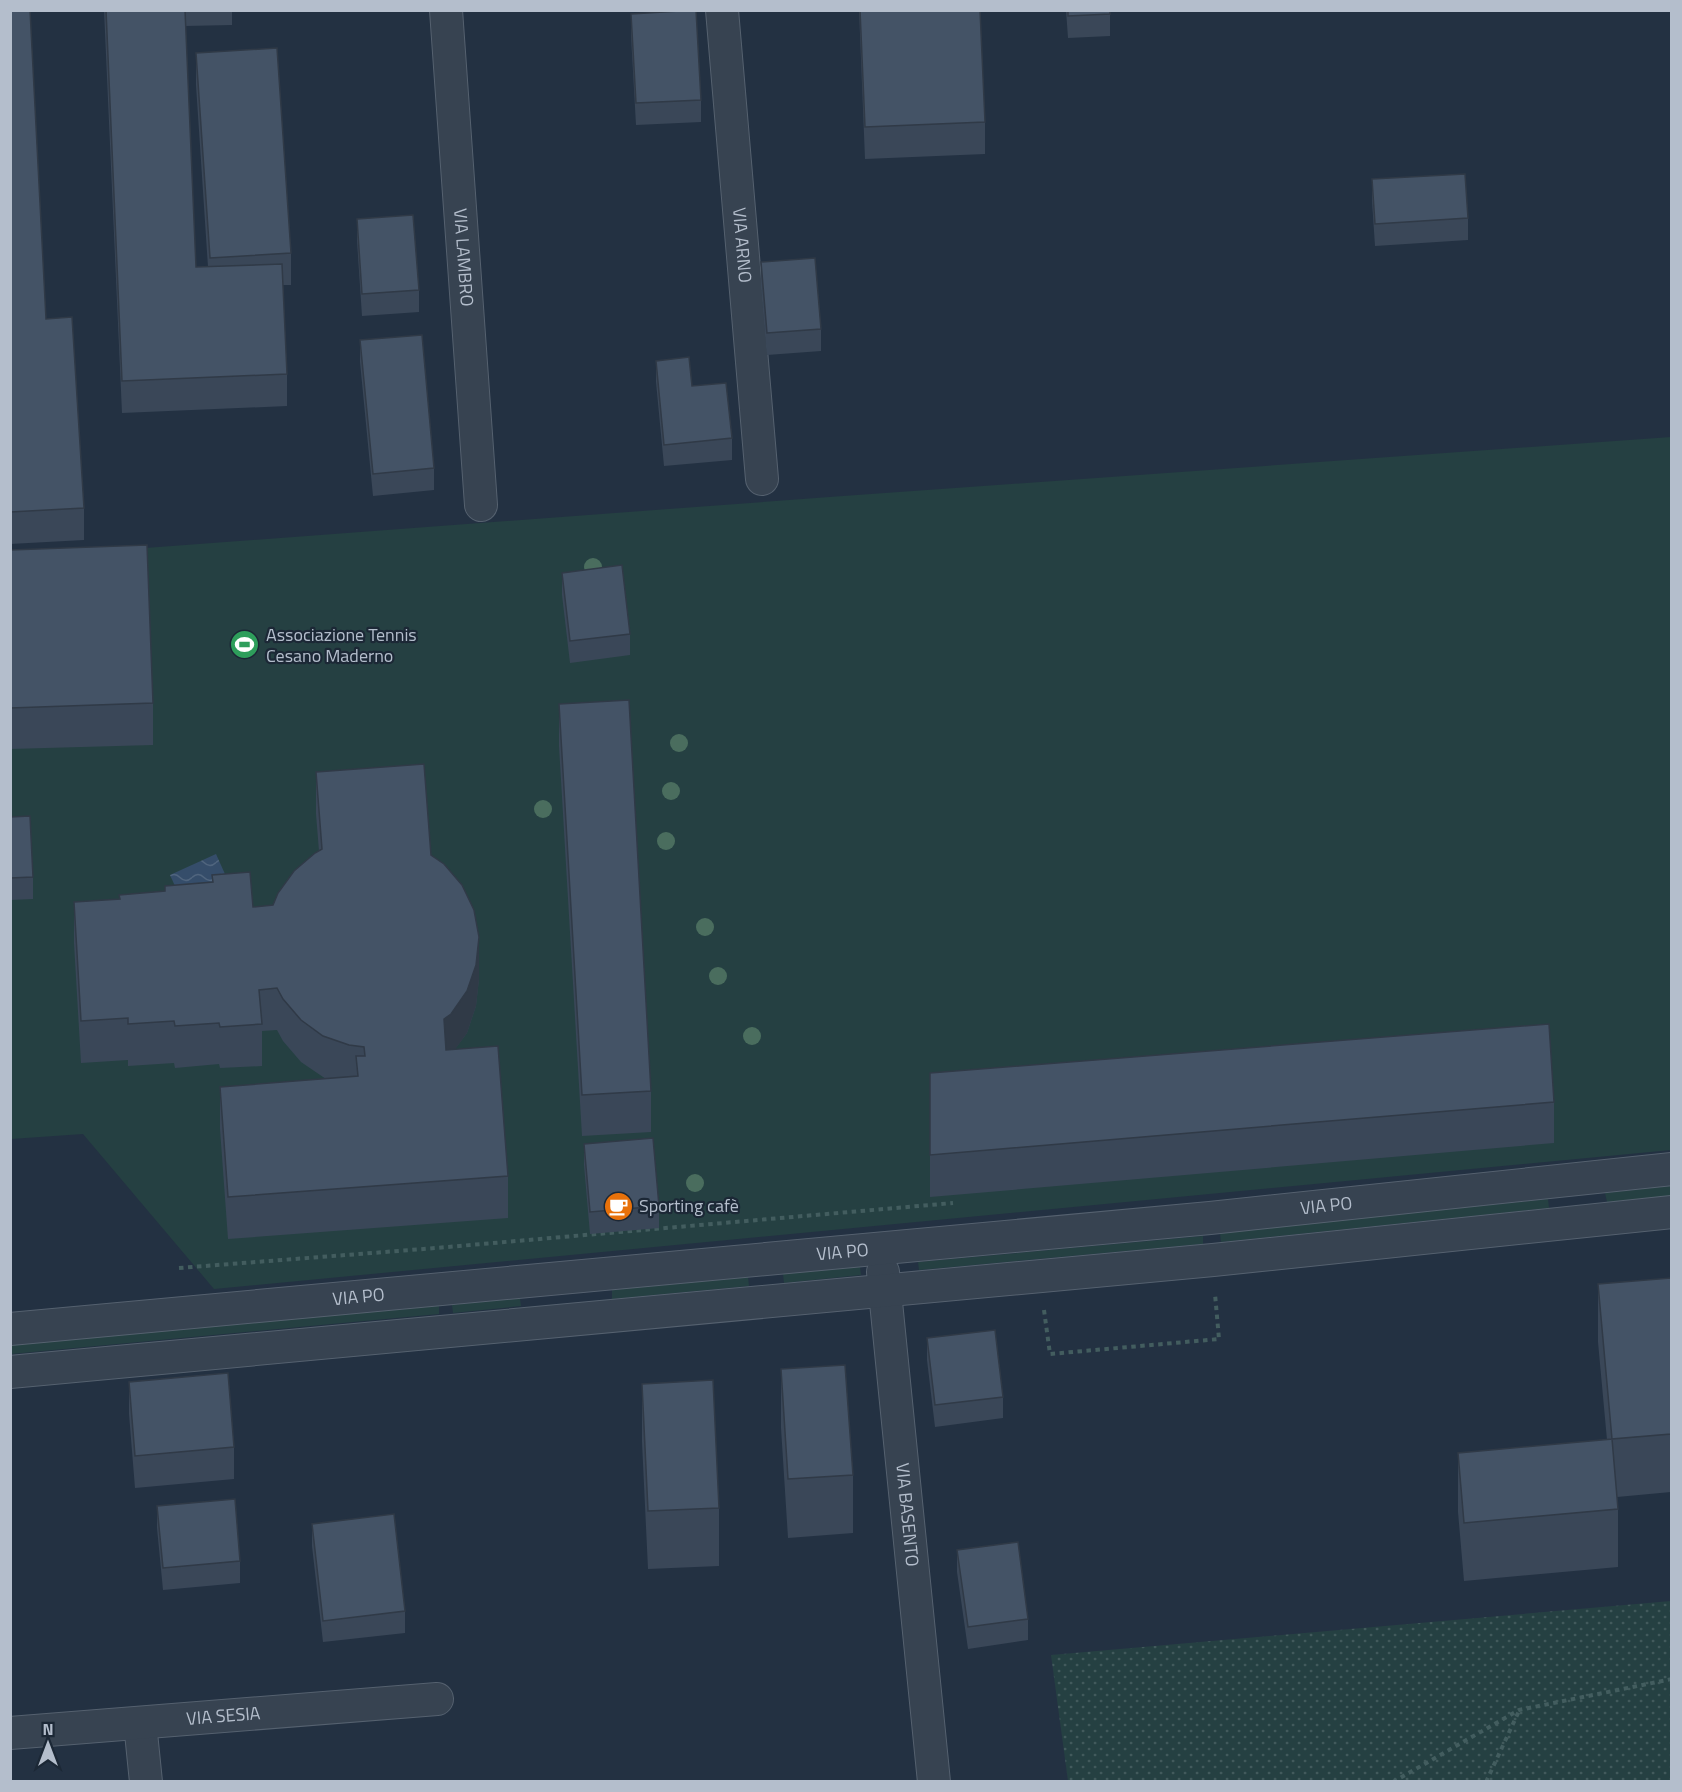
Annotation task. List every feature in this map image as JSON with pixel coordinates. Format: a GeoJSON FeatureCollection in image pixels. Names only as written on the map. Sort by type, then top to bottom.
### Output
{"type":"FeatureCollection","features":[{"type":"Feature","properties":{"kind":"street","name":"VIA LAMBRO"},"geometry":{"type":"LineString","coordinates":[[446,10],[481,505]]}},
{"type":"Feature","properties":{"kind":"street","name":"VIA ARNO"},"geometry":{"type":"LineString","coordinates":[[722,10],[762,479]]}},
{"type":"Feature","properties":{"kind":"street","name":"VIA PO"},"geometry":{"type":"LineString","coordinates":[[10,1329],[1210,1218],[1671,1169]]}},
{"type":"Feature","properties":{"kind":"street"},"geometry":{"type":"LineString","coordinates":[[10,1372],[1201,1261],[1671,1212]]}},
{"type":"Feature","properties":{"kind":"street","name":"VIA BASENTO"},"geometry":{"type":"LineString","coordinates":[[881,1248],[934,1782]]}},
{"type":"Feature","properties":{"kind":"street","name":"VIA SESIA"},"geometry":{"type":"LineString","coordinates":[[10,1733],[437,1699]]}},
{"type":"Feature","properties":{"kind":"street"},"geometry":{"type":"LineString","coordinates":[[140,1723],[146,1782]]}},
{"type":"Feature","properties":{"kind":"path"},"geometry":{"type":"LineString","coordinates":[[1393,1782],[1520,1710],[1671,1679]]}},
{"type":"Feature","properties":{"kind":"path"},"geometry":{"type":"LineString","coordinates":[[1486,1782],[1520,1710]]}},
{"type":"Feature","properties":{"kind":"green space"},"geometry":{"type":"Polygon","coordinates":[[[1671,437],[1671,1150],[214,1289],[83,1134],[11,1139],[11,558],[1671,437]]]}},
{"type":"Feature","properties":{"kind":"green space"},"geometry":{"type":"Polygon","coordinates":[[[1671,1186],[1671,1196],[1607,1202],[1605,1193],[1671,1186]]]}},
{"type":"Feature","properties":{"kind":"green space"},"geometry":{"type":"Polygon","coordinates":[[[1548,1199],[1549,1208],[1221,1242],[1220,1233],[1548,1199]]]}},
{"type":"Feature","properties":{"kind":"green space"},"geometry":{"type":"Polygon","coordinates":[[[1203,1236],[1203,1244],[919,1270],[918,1262],[1203,1236]]]}},
{"type":"Feature","properties":{"kind":"green space"},"geometry":{"type":"Polygon","coordinates":[[[860,1267],[861,1275],[784,1283],[783,1274],[860,1267]]]}},
{"type":"Feature","properties":{"kind":"green space"},"geometry":{"type":"Polygon","coordinates":[[[748,1277],[749,1286],[612,1299],[612,1290],[748,1277]]]}},
{"type":"Feature","properties":{"kind":"green space"},"geometry":{"type":"Polygon","coordinates":[[[520,1298],[521,1306],[453,1313],[452,1305],[520,1298]]]}},
{"type":"Feature","properties":{"kind":"green space"},"geometry":{"type":"Polygon","coordinates":[[[439,1306],[439,1314],[11,1354],[11,1345],[439,1306]]]}},
{"type":"Feature","properties":{"kind":"green space"},"geometry":{"type":"Polygon","coordinates":[[[1671,1601],[1671,1781],[1068,1781],[1051,1655],[1671,1601]]]}},
{"type":"Feature","properties":{"kind":"water"},"geometry":{"type":"Polygon","coordinates":[[[216,854],[237,901],[191,921],[170,875],[216,854]]]}},
{"type":"Feature","properties":{"kind":"building"},"geometry":{"type":"Polygon","coordinates":[[[10,10],[30,10],[46,319],[72,317],[84,508],[10,512],[10,10]]]}},
{"type":"Feature","properties":{"kind":"building"},"geometry":{"type":"Polygon","coordinates":[[[106,10],[185,10],[196,267],[282,264],[287,374],[122,381],[106,10]]]}},
{"type":"Feature","properties":{"kind":"building"},"geometry":{"type":"Polygon","coordinates":[[[696,10],[701,100],[636,103],[631,14],[696,10]]]}},
{"type":"Feature","properties":{"kind":"building"},"geometry":{"type":"Polygon","coordinates":[[[860,10],[980,10],[985,122],[865,127],[860,10]]]}},
{"type":"Feature","properties":{"kind":"building"},"geometry":{"type":"Polygon","coordinates":[[[1068,10],[1110,10],[1110,14],[1068,16],[1068,10]]]}},
{"type":"Feature","properties":{"kind":"building"},"geometry":{"type":"Polygon","coordinates":[[[277,48],[291,253],[210,258],[196,53],[277,48]]]}},
{"type":"Feature","properties":{"kind":"building"},"geometry":{"type":"Polygon","coordinates":[[[1465,174],[1468,218],[1375,224],[1372,179],[1465,174]]]}},
{"type":"Feature","properties":{"kind":"building"},"geometry":{"type":"Polygon","coordinates":[[[413,215],[419,290],[362,294],[357,219],[413,215]]]}},
{"type":"Feature","properties":{"kind":"building"},"geometry":{"type":"Polygon","coordinates":[[[815,258],[821,329],[767,333],[761,262],[815,258]]]}},
{"type":"Feature","properties":{"kind":"building"},"geometry":{"type":"Polygon","coordinates":[[[422,335],[434,468],[373,474],[360,340],[422,335]]]}},
{"type":"Feature","properties":{"kind":"building"},"geometry":{"type":"Polygon","coordinates":[[[689,357],[692,386],[726,383],[732,438],[664,445],[656,361],[689,357]]]}},
{"type":"Feature","properties":{"kind":"building"},"geometry":{"type":"Polygon","coordinates":[[[147,545],[153,703],[10,708],[10,550],[147,545]]]}},
{"type":"Feature","properties":{"kind":"building"},"geometry":{"type":"Polygon","coordinates":[[[622,565],[630,634],[570,641],[562,573],[622,565]]]}},
{"type":"Feature","properties":{"kind":"building"},"geometry":{"type":"Polygon","coordinates":[[[629,700],[651,1091],[582,1095],[559,704],[629,700]]]}},
{"type":"Feature","properties":{"kind":"building"},"geometry":{"type":"Polygon","coordinates":[[[424,764],[431,855],[444,864],[462,885],[474,910],[479,937],[476,965],[467,991],[451,1014],[444,1019],[446,1050],[498,1046],[508,1176],[228,1197],[220,1087],[358,1076],[356,1056],[365,1056],[364,1047],[349,1045],[323,1036],[301,1020],[277,988],[259,990],[262,1024],[220,1027],[219,1023],[175,1026],[174,1021],[128,1024],[128,1018],[81,1021],[74,902],[120,899],[119,895],[165,891],[165,886],[213,882],[212,875],[250,872],[253,907],[273,905],[278,893],[294,871],[322,849],[316,772],[424,764]]]}},
{"type":"Feature","properties":{"kind":"building"},"geometry":{"type":"Polygon","coordinates":[[[30,816],[33,877],[10,878],[10,817],[30,816]]]}},
{"type":"Feature","properties":{"kind":"building"},"geometry":{"type":"Polygon","coordinates":[[[1549,1024],[1554,1102],[930,1155],[930,1073],[1549,1024]]]}},
{"type":"Feature","properties":{"kind":"building"},"geometry":{"type":"Polygon","coordinates":[[[653,1138],[659,1206],[590,1212],[584,1144],[653,1138]]]}},
{"type":"Feature","properties":{"kind":"building"},"geometry":{"type":"Polygon","coordinates":[[[1671,1278],[1671,1434],[1612,1439],[1598,1284],[1671,1278]]]}},
{"type":"Feature","properties":{"kind":"building"},"geometry":{"type":"Polygon","coordinates":[[[995,1330],[1003,1397],[935,1405],[927,1338],[995,1330]]]}},
{"type":"Feature","properties":{"kind":"building"},"geometry":{"type":"Polygon","coordinates":[[[845,1365],[853,1475],[788,1479],[781,1369],[845,1365]]]}},
{"type":"Feature","properties":{"kind":"building"},"geometry":{"type":"Polygon","coordinates":[[[228,1373],[234,1447],[135,1456],[129,1382],[228,1373]]]}},
{"type":"Feature","properties":{"kind":"building"},"geometry":{"type":"Polygon","coordinates":[[[713,1380],[719,1508],[648,1511],[642,1384],[713,1380]]]}},
{"type":"Feature","properties":{"kind":"building"},"geometry":{"type":"Polygon","coordinates":[[[1612,1439],[1618,1509],[1464,1523],[1458,1453],[1612,1439]]]}},
{"type":"Feature","properties":{"kind":"building"},"geometry":{"type":"Polygon","coordinates":[[[235,1499],[240,1561],[163,1568],[157,1506],[235,1499]]]}},
{"type":"Feature","properties":{"kind":"building"},"geometry":{"type":"Polygon","coordinates":[[[394,1514],[405,1611],[323,1621],[312,1524],[394,1514]]]}},
{"type":"Feature","properties":{"kind":"building"},"geometry":{"type":"Polygon","coordinates":[[[1018,1542],[1028,1619],[968,1627],[957,1550],[1018,1542]]]}},
{"type":"Feature","properties":{"kind":"place","name":"Associazione Tennis Cesano Maderno"},"geometry":{"type":"Point","coordinates":[245,645]}},
{"type":"Feature","properties":{"kind":"place","name":"Sporting cafè"},"geometry":{"type":"Point","coordinates":[618,1206]}}]}
